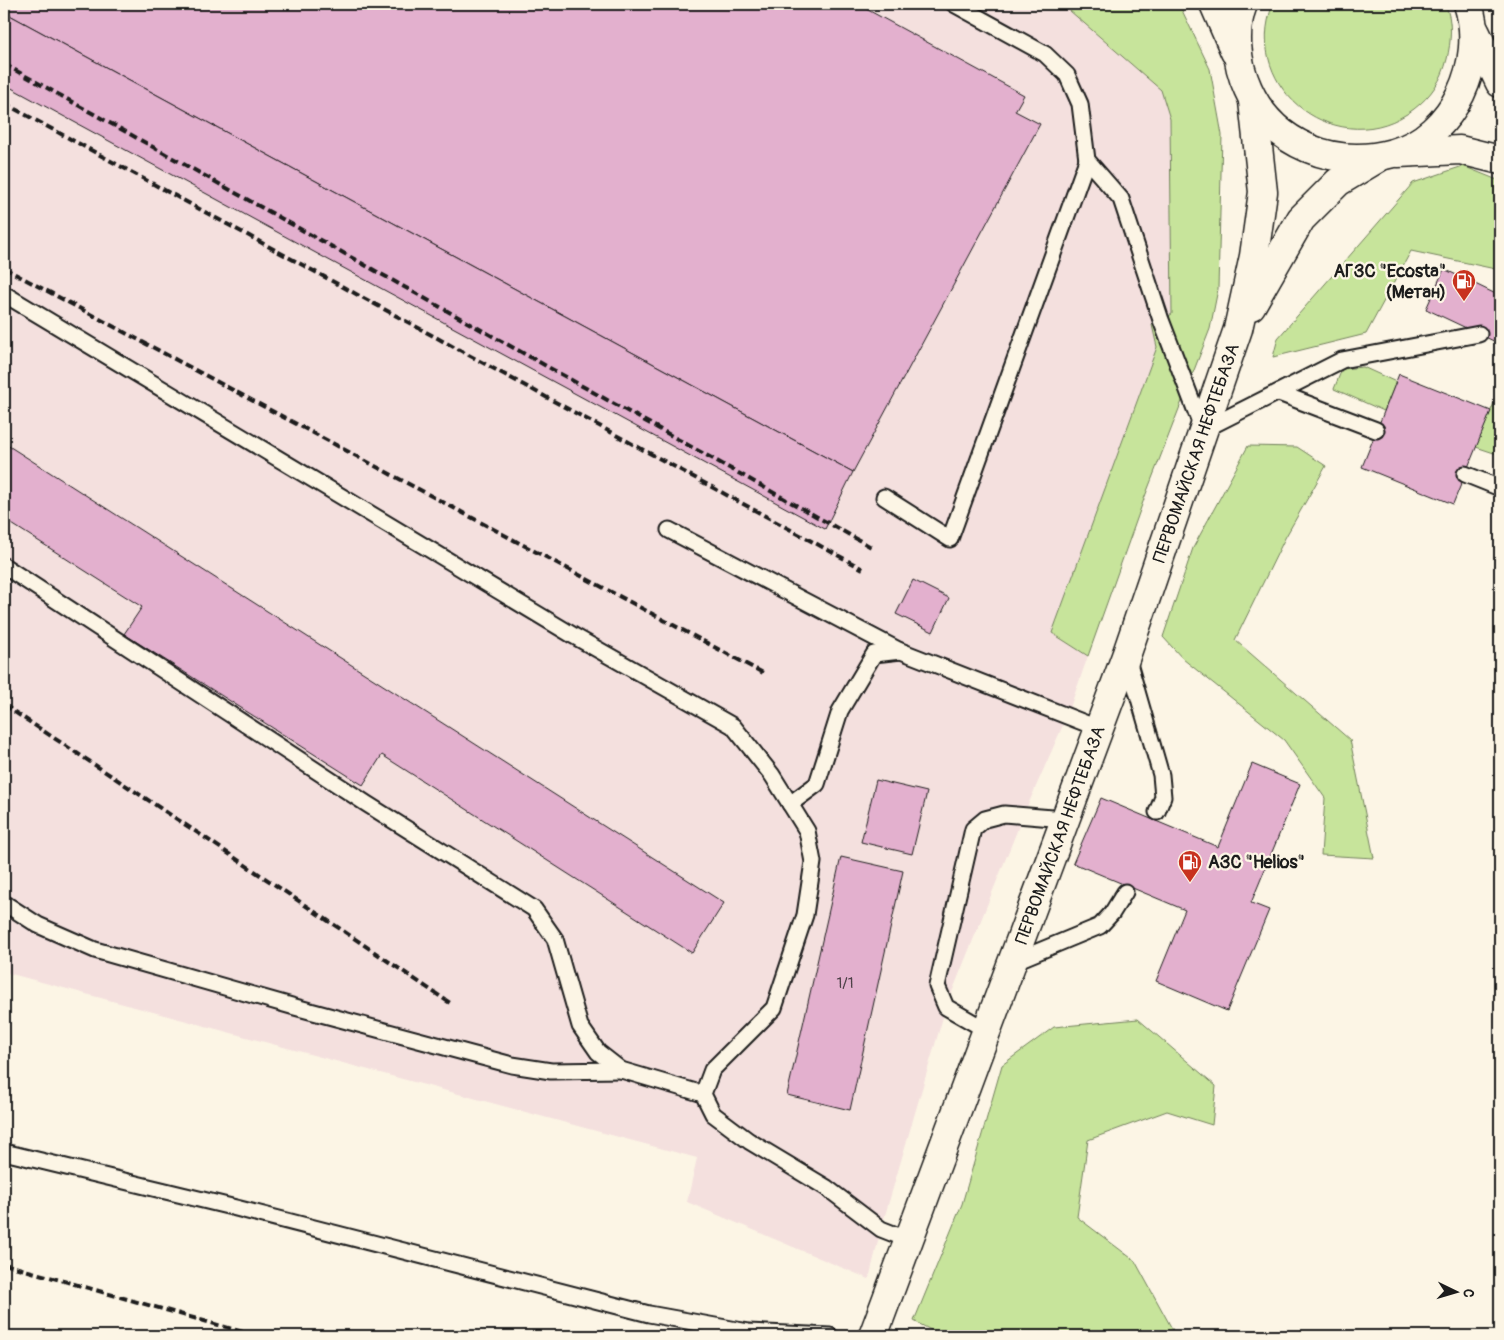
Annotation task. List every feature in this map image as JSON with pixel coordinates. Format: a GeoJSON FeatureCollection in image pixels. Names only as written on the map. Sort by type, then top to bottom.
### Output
{"type":"FeatureCollection","features":[{"type":"Feature","properties":{"kind":"main road"},"geometry":{"type":"LineString","coordinates":[[1214,4],[1238,58],[1244,80],[1253,101],[1270,123],[1291,140],[1314,152],[1340,158],[1367,158],[1389,154],[1460,150],[1500,160]]}},
{"type":"Feature","properties":{"kind":"main road"},"geometry":{"type":"LineString","coordinates":[[1238,58],[1237,32],[1243,4]]}},
{"type":"Feature","properties":{"kind":"main road"},"geometry":{"type":"LineString","coordinates":[[1471,16],[1500,83]]}},
{"type":"Feature","properties":{"kind":"main road"},"geometry":{"type":"LineString","coordinates":[[1238,330],[1301,219],[1338,182],[1389,154],[1414,143],[1433,130],[1449,114],[1470,74],[1474,51],[1471,16]]}},
{"type":"Feature","properties":{"kind":"main road"},"geometry":{"type":"LineString","coordinates":[[1238,330],[1254,256],[1263,192],[1253,101]]}},
{"type":"Feature","properties":{"kind":"main road","name":"ПЕРВОМАЙСКАЯ НЕФТЕБАЗА"},"geometry":{"type":"LineString","coordinates":[[873,1336],[1100,729],[1238,330]]}},
{"type":"Feature","properties":{"kind":"lane"},"geometry":{"type":"LineString","coordinates":[[884,497],[950,539],[1087,160],[1080,104],[1067,75],[1045,54],[954,4]]}},
{"type":"Feature","properties":{"kind":"lane"},"geometry":{"type":"LineString","coordinates":[[1087,160],[1121,199],[1161,320],[1203,430],[1342,360],[1478,334]]}},
{"type":"Feature","properties":{"kind":"lane"},"geometry":{"type":"LineString","coordinates":[[4,294],[574,636],[733,726],[772,775],[807,831],[813,862],[805,915],[774,1008],[712,1070],[703,1094],[713,1114],[748,1141],[827,1188],[880,1229],[909,1240]]}},
{"type":"Feature","properties":{"kind":"lane"},"geometry":{"type":"LineString","coordinates":[[1279,392],[1376,430]]}},
{"type":"Feature","properties":{"kind":"lane"},"geometry":{"type":"LineString","coordinates":[[1465,474],[1500,488]]}},
{"type":"Feature","properties":{"kind":"lane"},"geometry":{"type":"LineString","coordinates":[[669,530],[901,651],[1100,729]]}},
{"type":"Feature","properties":{"kind":"lane"},"geometry":{"type":"LineString","coordinates":[[4,566],[367,804],[534,908],[555,939],[580,1026],[598,1052],[621,1070]]}},
{"type":"Feature","properties":{"kind":"lane"},"geometry":{"type":"LineString","coordinates":[[790,804],[817,784],[840,711],[874,654],[901,651]]}},
{"type":"Feature","properties":{"kind":"lane"},"geometry":{"type":"LineString","coordinates":[[1126,656],[1160,775],[1163,797],[1157,812]]}},
{"type":"Feature","properties":{"kind":"lane"},"geometry":{"type":"LineString","coordinates":[[986,1030],[946,1007],[937,986],[973,829],[985,819],[1004,814],[1065,820]]}},
{"type":"Feature","properties":{"kind":"lane"},"geometry":{"type":"LineString","coordinates":[[1013,962],[1100,926],[1112,913],[1125,892]]}},
{"type":"Feature","properties":{"kind":"lane"},"geometry":{"type":"LineString","coordinates":[[4,903],[38,925],[95,950],[295,1007],[512,1065],[551,1071],[621,1070],[703,1094]]}},
{"type":"Feature","properties":{"kind":"lane"},"geometry":{"type":"LineString","coordinates":[[4,1152],[236,1208],[649,1314],[748,1332],[830,1336]]}},
{"type":"Feature","properties":{"kind":"shaded area"},"geometry":{"type":"Polygon","coordinates":[[[4,4],[1062,4],[1161,89],[1170,119],[1172,314],[1152,325],[1157,347],[1053,633],[1088,656],[1067,716],[1023,816],[946,1007],[881,1229],[869,1279],[687,1202],[697,1158],[4,972],[4,4]]]}},
{"type":"Feature","properties":{"kind":"green space"},"geometry":{"type":"Polygon","coordinates":[[[1062,4],[1179,4],[1210,69],[1222,135],[1218,289],[1210,329],[1144,499],[1088,656],[1052,633],[1157,347],[1152,325],[1172,314],[1170,119],[1161,90],[1062,4]]]}},
{"type":"Feature","properties":{"kind":"green space"},"geometry":{"type":"Polygon","coordinates":[[[1273,4],[1445,4],[1450,24],[1450,45],[1442,74],[1431,93],[1420,104],[1386,124],[1356,128],[1328,123],[1303,110],[1283,90],[1270,65],[1266,36],[1273,4]]]}},
{"type":"Feature","properties":{"kind":"green space"},"geometry":{"type":"Polygon","coordinates":[[[1463,166],[1500,181],[1500,270],[1411,251],[1366,334],[1273,357],[1278,338],[1413,183],[1463,166]]]}},
{"type":"Feature","properties":{"kind":"green space"},"geometry":{"type":"Polygon","coordinates":[[[1363,367],[1396,382],[1384,411],[1334,389],[1342,369],[1363,367]]]}},
{"type":"Feature","properties":{"kind":"green space"},"geometry":{"type":"Polygon","coordinates":[[[1494,403],[1500,406],[1500,455],[1476,447],[1494,403]]]}},
{"type":"Feature","properties":{"kind":"green space"},"geometry":{"type":"Polygon","coordinates":[[[1248,446],[1297,447],[1326,466],[1285,538],[1235,640],[1350,740],[1374,858],[1321,855],[1325,798],[1284,740],[1183,659],[1163,637],[1193,548],[1248,446]]]}},
{"type":"Feature","properties":{"kind":"green space"},"geometry":{"type":"Polygon","coordinates":[[[1138,1019],[1216,1086],[1212,1125],[1167,1111],[1088,1140],[1077,1217],[1135,1261],[1176,1336],[942,1336],[914,1321],[962,1204],[1002,1065],[1054,1027],[1138,1019]]]}},
{"type":"Feature","properties":{"kind":"building"},"geometry":{"type":"Polygon","coordinates":[[[4,4],[857,4],[1024,95],[1015,111],[1040,124],[853,472],[4,12],[4,4]]]}},
{"type":"Feature","properties":{"kind":"building"},"geometry":{"type":"Polygon","coordinates":[[[4,12],[853,472],[825,529],[4,84],[4,12]]]}},
{"type":"Feature","properties":{"kind":"building","name":"АГЗС \"Ecosta\" (Метан)"},"geometry":{"type":"Polygon","coordinates":[[[1444,269],[1500,296],[1500,344],[1426,309],[1444,269]]]}},
{"type":"Feature","properties":{"kind":"building"},"geometry":{"type":"Polygon","coordinates":[[[1399,374],[1491,411],[1453,504],[1362,467],[1399,374]]]}},
{"type":"Feature","properties":{"kind":"building"},"geometry":{"type":"Polygon","coordinates":[[[4,443],[724,903],[692,953],[382,755],[363,785],[124,634],[142,607],[4,519],[4,443]]]}},
{"type":"Feature","properties":{"kind":"building"},"geometry":{"type":"Polygon","coordinates":[[[913,580],[949,598],[933,632],[896,614],[913,580]]]}},
{"type":"Feature","properties":{"kind":"building","name":"АЗС \"Helios\""},"geometry":{"type":"Polygon","coordinates":[[[1252,764],[1300,784],[1251,903],[1269,910],[1227,1011],[1156,981],[1185,910],[1073,863],[1101,798],[1218,847],[1252,764]]]}},
{"type":"Feature","properties":{"kind":"building"},"geometry":{"type":"Polygon","coordinates":[[[876,780],[927,792],[912,854],[861,842],[876,780]]]}},
{"type":"Feature","properties":{"kind":"building"},"geometry":{"type":"Polygon","coordinates":[[[841,857],[903,871],[850,1110],[787,1095],[841,857]]]}},
{"type":"Feature","properties":{"kind":"railway"},"geometry":{"type":"LineString","coordinates":[[4,64],[873,548]]}},
{"type":"Feature","properties":{"kind":"railway"},"geometry":{"type":"LineString","coordinates":[[4,103],[863,569]]}},
{"type":"Feature","properties":{"kind":"railway"},"geometry":{"type":"LineString","coordinates":[[4,268],[765,674]]}},
{"type":"Feature","properties":{"kind":"railway"},"geometry":{"type":"LineString","coordinates":[[4,705],[450,1003]]}},
{"type":"Feature","properties":{"kind":"railway"},"geometry":{"type":"LineString","coordinates":[[4,1264],[257,1336]]}},
{"type":"Feature","properties":{"kind":"place","name":"АГЗС \"Ecosta\" (Метан)"},"geometry":{"type":"Point","coordinates":[1464,302]}},
{"type":"Feature","properties":{"kind":"place","name":"АЗС \"Helios\""},"geometry":{"type":"Point","coordinates":[1190,883]}}]}
